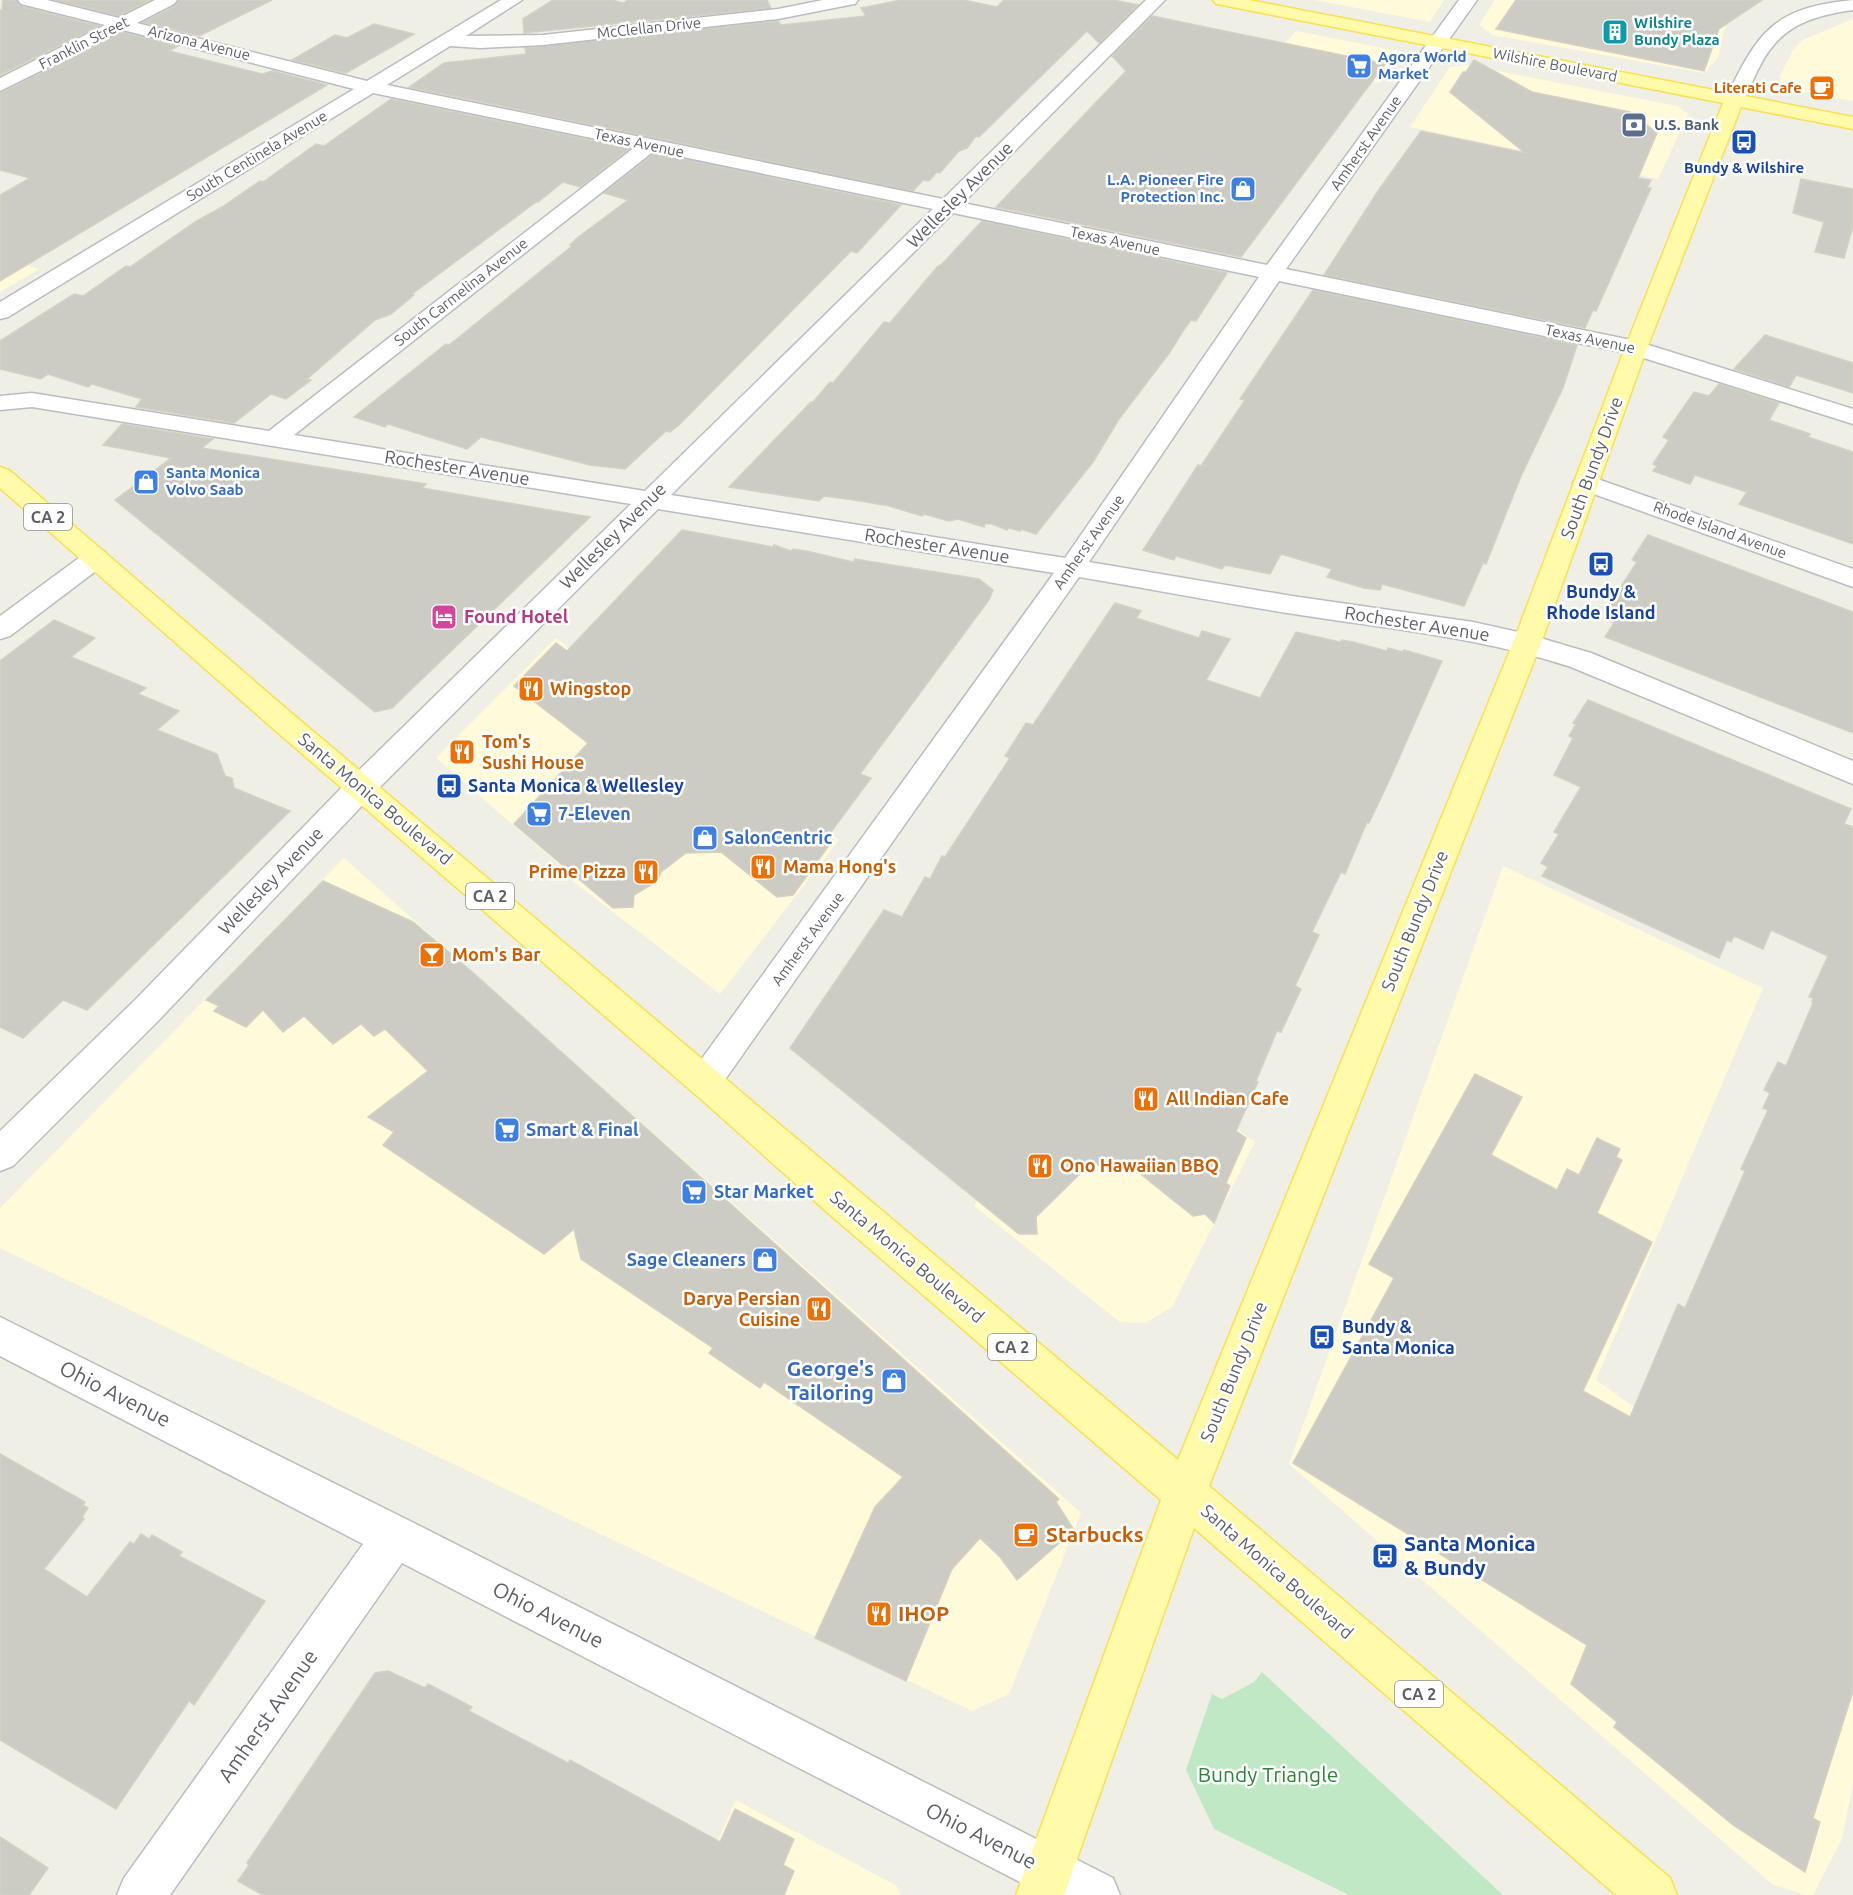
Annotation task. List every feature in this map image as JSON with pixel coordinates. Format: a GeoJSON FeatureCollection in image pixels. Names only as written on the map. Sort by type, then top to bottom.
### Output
{"type":"FeatureCollection","features":[{"type":"Feature","properties":{"kind":"main road","name":"Wilshire Boulevard"},"geometry":{"type":"LineString","coordinates":[[1222,0],[1853,123]]}},
{"type":"Feature","properties":{"kind":"main road","name":"South Bundy Drive"},"geometry":{"type":"LineString","coordinates":[[1045,1883],[1185,1492],[1527,643],[1636,348],[1734,100]]}},
{"type":"Feature","properties":{"kind":"main road","name":"Santa Monica Boulevard"},"geometry":{"type":"LineString","coordinates":[[0,475],[279,718],[362,786],[705,1081],[848,1208],[1185,1492],[1653,1895]]}},
{"type":"Feature","properties":{"kind":"street","name":"Arizona Avenue"},"geometry":{"type":"LineString","coordinates":[[27,0],[370,87]]}},
{"type":"Feature","properties":{"kind":"street","name":"Franklin Street"},"geometry":{"type":"LineString","coordinates":[[0,85],[168,0]]}},
{"type":"Feature","properties":{"kind":"street","name":"South Centinela Avenue"},"geometry":{"type":"LineString","coordinates":[[0,312],[513,0]]}},
{"type":"Feature","properties":{"kind":"street","name":"McClellan Drive"},"geometry":{"type":"LineString","coordinates":[[447,40],[480,43],[543,40],[778,14],[849,0]]}},
{"type":"Feature","properties":{"kind":"street","name":"Wellesley Avenue"},"geometry":{"type":"LineString","coordinates":[[0,1155],[147,1010],[362,786],[1156,0]]}},
{"type":"Feature","properties":{"kind":"street","name":"Amherst Avenue"},"geometry":{"type":"LineString","coordinates":[[705,1081],[1071,567],[1273,273],[1468,0]]}},
{"type":"Feature","properties":{"kind":"street","name":"South Bundy Drive"},"geometry":{"type":"LineString","coordinates":[[1734,100],[1760,50],[1772,34],[1786,24],[1809,15],[1853,4]]}},
{"type":"Feature","properties":{"kind":"street","name":"Texas Avenue"},"geometry":{"type":"LineString","coordinates":[[370,87],[1636,348],[1853,417]]}},
{"type":"Feature","properties":{"kind":"street","name":"South Carmelina Avenue"},"geometry":{"type":"LineString","coordinates":[[273,439],[650,145]]}},
{"type":"Feature","properties":{"kind":"street","name":"Rochester Avenue"},"geometry":{"type":"LineString","coordinates":[[0,403],[33,400],[1071,567],[1292,605],[1473,632],[1527,643],[1581,660],[1853,773]]}},
{"type":"Feature","properties":{"kind":"street","name":"Rhode Island Avenue"},"geometry":{"type":"LineString","coordinates":[[1586,483],[1853,578]]}},
{"type":"Feature","properties":{"kind":"street"},"geometry":{"type":"LineString","coordinates":[[0,630],[96,558]]}},
{"type":"Feature","properties":{"kind":"street","name":"Ohio Avenue"},"geometry":{"type":"LineString","coordinates":[[0,1336],[394,1536],[1045,1883],[1096,1895]]}},
{"type":"Feature","properties":{"kind":"street","name":"Amherst Avenue"},"geometry":{"type":"LineString","coordinates":[[141,1895],[394,1536]]}},
{"type":"Feature","properties":{"kind":"shaded area"},"geometry":{"type":"Polygon","coordinates":[[[1315,0],[1444,0],[1430,22],[1315,0]]]}},
{"type":"Feature","properties":{"kind":"shaded area"},"geometry":{"type":"Polygon","coordinates":[[[1495,0],[1582,0],[1725,26],[1718,58],[1704,73],[1492,35],[1479,25],[1495,0]]]}},
{"type":"Feature","properties":{"kind":"shaded area"},"geometry":{"type":"Polygon","coordinates":[[[1853,19],[1853,101],[1786,89],[1781,85],[1780,76],[1793,50],[1803,40],[1853,19]]]}},
{"type":"Feature","properties":{"kind":"shaded area"},"geometry":{"type":"Polygon","coordinates":[[[1296,31],[1403,52],[1379,83],[1270,60],[1296,31]]]}},
{"type":"Feature","properties":{"kind":"shaded area"},"geometry":{"type":"Polygon","coordinates":[[[1467,65],[1677,106],[1688,114],[1658,179],[1410,127],[1450,67],[1467,65]]]}},
{"type":"Feature","properties":{"kind":"shaded area"},"geometry":{"type":"Polygon","coordinates":[[[0,256],[39,269],[0,292],[0,256]]]}},
{"type":"Feature","properties":{"kind":"shaded area"},"geometry":{"type":"Polygon","coordinates":[[[556,638],[680,730],[564,869],[436,758],[556,638]]]}},
{"type":"Feature","properties":{"kind":"shaded area"},"geometry":{"type":"Polygon","coordinates":[[[694,739],[839,840],[720,994],[574,882],[694,739]]]}},
{"type":"Feature","properties":{"kind":"shaded area"},"geometry":{"type":"Polygon","coordinates":[[[344,858],[1081,1513],[1009,1694],[972,1711],[0,1248],[0,1208],[344,858]]]}},
{"type":"Feature","properties":{"kind":"shaded area"},"geometry":{"type":"Polygon","coordinates":[[[1503,866],[1763,988],[1596,1380],[1853,1562],[1853,1783],[1842,1839],[1813,1895],[1805,1895],[1772,1884],[1289,1464],[1503,866]]]}},
{"type":"Feature","properties":{"kind":"shaded area"},"geometry":{"type":"Polygon","coordinates":[[[1082,1018],[1255,1142],[1172,1307],[1145,1323],[1120,1322],[974,1206],[1082,1018]]]}},
{"type":"Feature","properties":{"kind":"shaded area"},"geometry":{"type":"Polygon","coordinates":[[[736,1800],[897,1886],[900,1895],[693,1895],[736,1800]]]}},
{"type":"Feature","properties":{"kind":"green space","name":"Bundy Triangle"},"geometry":{"type":"Polygon","coordinates":[[[1262,1672],[1503,1895],[1349,1895],[1214,1829],[1186,1770],[1212,1694],[1222,1699],[1254,1682],[1262,1672]]]}},
{"type":"Feature","properties":{"kind":"building"},"geometry":{"type":"Polygon","coordinates":[[[3,0],[16,0],[20,6],[99,26],[0,75],[0,10],[2,10],[3,0]]]}},
{"type":"Feature","properties":{"kind":"building"},"geometry":{"type":"Polygon","coordinates":[[[56,0],[150,0],[119,16],[56,0]]]}},
{"type":"Feature","properties":{"kind":"building"},"geometry":{"type":"Polygon","coordinates":[[[179,0],[272,0],[199,36],[143,22],[175,6],[179,0]]]}},
{"type":"Feature","properties":{"kind":"building"},"geometry":{"type":"Polygon","coordinates":[[[553,0],[612,0],[623,3],[628,0],[767,0],[771,8],[524,33],[523,19],[553,0]]]}},
{"type":"Feature","properties":{"kind":"building"},"geometry":{"type":"Polygon","coordinates":[[[901,0],[963,0],[997,7],[1004,0],[1113,0],[1138,5],[1099,43],[1087,31],[979,137],[976,136],[967,148],[959,151],[940,173],[937,172],[929,181],[923,180],[913,191],[409,87],[444,63],[526,54],[525,48],[778,21],[781,25],[866,16],[861,8],[901,0]]]}},
{"type":"Feature","properties":{"kind":"building"},"geometry":{"type":"Polygon","coordinates":[[[1516,0],[1762,0],[1719,29],[1704,71],[1496,29],[1516,0]]]}},
{"type":"Feature","properties":{"kind":"building"},"geometry":{"type":"Polygon","coordinates":[[[1152,16],[1385,64],[1241,257],[996,207],[1126,71],[1112,56],[1152,16]]]}},
{"type":"Feature","properties":{"kind":"building"},"geometry":{"type":"Polygon","coordinates":[[[374,24],[414,34],[346,73],[292,60],[335,35],[347,38],[374,24]]]}},
{"type":"Feature","properties":{"kind":"building"},"geometry":{"type":"Polygon","coordinates":[[[123,32],[178,46],[169,51],[262,74],[273,71],[327,85],[0,281],[0,195],[30,178],[0,170],[0,93],[123,32]]]}},
{"type":"Feature","properties":{"kind":"building"},"geometry":{"type":"Polygon","coordinates":[[[1474,60],[1532,92],[1630,112],[1657,133],[1638,178],[1651,180],[1647,188],[1651,188],[1596,311],[1593,310],[1585,328],[1324,275],[1378,191],[1421,131],[1525,153],[1450,92],[1474,60]]]}},
{"type":"Feature","properties":{"kind":"building"},"geometry":{"type":"Polygon","coordinates":[[[391,99],[630,148],[580,187],[563,182],[412,294],[414,295],[391,314],[375,320],[307,379],[311,380],[286,399],[271,394],[234,423],[136,407],[142,399],[92,384],[88,387],[48,374],[41,379],[0,369],[0,341],[74,294],[83,296],[126,266],[130,267],[195,222],[260,181],[263,182],[316,144],[324,146],[391,99]]]}},
{"type":"Feature","properties":{"kind":"building"},"geometry":{"type":"Polygon","coordinates":[[[655,153],[901,205],[857,253],[851,251],[679,425],[670,432],[666,431],[625,469],[590,465],[481,437],[467,449],[388,424],[385,427],[354,417],[446,344],[449,345],[572,246],[570,245],[577,238],[628,200],[604,193],[655,153]]]}},
{"type":"Feature","properties":{"kind":"building"},"geometry":{"type":"Polygon","coordinates":[[[1801,179],[1853,189],[1853,226],[1844,258],[1815,252],[1824,222],[1793,213],[1801,179]]]}},
{"type":"Feature","properties":{"kind":"building"},"geometry":{"type":"Polygon","coordinates":[[[982,221],[1227,273],[1196,321],[1191,320],[1170,352],[1119,419],[1093,462],[1036,534],[1021,529],[1020,531],[1009,528],[1007,530],[992,524],[985,524],[984,527],[958,519],[949,521],[924,514],[922,516],[889,506],[861,501],[824,496],[819,501],[729,487],[830,382],[833,383],[884,322],[890,323],[937,267],[982,221]]]}},
{"type":"Feature","properties":{"kind":"building"},"geometry":{"type":"Polygon","coordinates":[[[1313,290],[1577,345],[1563,388],[1521,476],[1486,564],[1483,563],[1464,606],[1382,584],[1380,590],[1364,588],[1327,577],[1332,569],[1281,554],[1270,574],[1225,565],[1222,569],[1176,556],[1174,560],[1143,550],[1198,465],[1201,466],[1245,400],[1240,399],[1313,290]]]}},
{"type":"Feature","properties":{"kind":"building"},"geometry":{"type":"Polygon","coordinates":[[[1765,335],[1853,363],[1853,393],[1796,375],[1789,387],[1734,369],[1765,335]]]}},
{"type":"Feature","properties":{"kind":"building"},"geometry":{"type":"Polygon","coordinates":[[[1719,384],[1779,403],[1769,420],[1810,434],[1808,437],[1853,452],[1853,544],[1739,504],[1747,492],[1695,475],[1690,484],[1653,471],[1657,466],[1653,464],[1669,440],[1663,437],[1694,392],[1709,396],[1719,384]]]}},
{"type":"Feature","properties":{"kind":"building"},"geometry":{"type":"Polygon","coordinates":[[[122,424],[213,439],[202,448],[426,484],[422,488],[590,517],[392,708],[375,712],[115,500],[171,458],[103,445],[122,424]]]}},
{"type":"Feature","properties":{"kind":"building"},"geometry":{"type":"Polygon","coordinates":[[[682,530],[773,547],[774,545],[791,551],[793,549],[806,551],[853,562],[855,559],[979,579],[993,590],[989,600],[860,774],[871,778],[828,836],[833,840],[793,895],[777,897],[721,852],[686,853],[661,872],[658,879],[651,885],[634,895],[633,907],[613,908],[514,824],[588,743],[514,686],[556,643],[567,651],[682,530]]]}},
{"type":"Feature","properties":{"kind":"building"},"geometry":{"type":"Polygon","coordinates":[[[1648,535],[1853,612],[1853,733],[1605,637],[1614,623],[1610,621],[1619,608],[1609,605],[1637,562],[1632,560],[1648,535]]]}},
{"type":"Feature","properties":{"kind":"building"},"geometry":{"type":"Polygon","coordinates":[[[1115,603],[1141,611],[1136,618],[1199,638],[1202,631],[1230,639],[1206,680],[1260,698],[1296,632],[1340,642],[1342,640],[1353,642],[1387,651],[1388,648],[1403,652],[1404,650],[1442,661],[1345,874],[1341,872],[1312,932],[1319,935],[1295,986],[1301,989],[1281,1032],[1277,1031],[1236,1131],[1246,1138],[1226,1183],[1230,1186],[1214,1223],[1205,1214],[1193,1216],[1128,1164],[1088,1166],[1036,1217],[1037,1234],[1019,1234],[790,1048],[884,910],[902,917],[925,877],[930,879],[942,856],[945,857],[1010,758],[1005,756],[1026,723],[1033,725],[1115,603]]]}},
{"type":"Feature","properties":{"kind":"building"},"geometry":{"type":"Polygon","coordinates":[[[54,620],[95,638],[71,657],[146,688],[138,694],[179,711],[157,730],[217,754],[225,776],[232,778],[234,788],[290,811],[87,1010],[63,1000],[23,1038],[0,1027],[0,661],[54,620]]]}},
{"type":"Feature","properties":{"kind":"building"},"geometry":{"type":"Polygon","coordinates":[[[1588,700],[1851,809],[1844,824],[1853,827],[1853,1691],[1813,1818],[1820,1822],[1805,1872],[1733,1825],[1614,1727],[1617,1722],[1571,1684],[1587,1645],[1293,1463],[1394,1278],[1369,1264],[1475,1074],[1522,1097],[1491,1155],[1557,1190],[1567,1169],[1579,1175],[1597,1138],[1620,1149],[1616,1157],[1622,1160],[1597,1213],[1652,1242],[1583,1391],[1630,1417],[1678,1304],[1685,1308],[1745,1171],[1741,1169],[1768,1110],[1763,1108],[1770,1093],[1764,1090],[1778,1062],[1786,1066],[1813,1003],[1813,998],[1809,997],[1828,956],[1771,930],[1763,949],[1734,936],[1731,942],[1727,940],[1719,958],[1542,876],[1548,867],[1541,863],[1559,834],[1554,832],[1581,787],[1554,775],[1573,738],[1569,736],[1576,724],[1573,723],[1588,700]]]}},
{"type":"Feature","properties":{"kind":"building"},"geometry":{"type":"Polygon","coordinates":[[[323,881],[413,922],[470,970],[1059,1499],[1056,1502],[1074,1530],[1017,1580],[1000,1557],[980,1538],[952,1569],[906,1681],[815,1638],[875,1507],[903,1477],[764,1382],[760,1388],[709,1353],[713,1348],[581,1259],[574,1229],[544,1254],[383,1145],[394,1132],[368,1117],[428,1071],[385,1029],[374,1036],[361,1024],[333,1044],[304,1016],[283,1032],[263,1010],[246,1027],[214,1011],[219,1006],[206,1000],[323,881]]]}},
{"type":"Feature","properties":{"kind":"building"},"geometry":{"type":"Polygon","coordinates":[[[0,1454],[85,1502],[83,1505],[88,1508],[82,1517],[84,1519],[44,1569],[87,1597],[130,1542],[134,1544],[141,1534],[149,1539],[152,1535],[182,1552],[179,1556],[265,1601],[194,1705],[189,1701],[116,1809],[0,1740],[0,1454]]]}},
{"type":"Feature","properties":{"kind":"building"},"geometry":{"type":"Polygon","coordinates":[[[388,1671],[425,1688],[428,1684],[472,1707],[469,1711],[568,1763],[570,1760],[720,1842],[735,1809],[794,1839],[783,1865],[794,1871],[784,1895],[263,1895],[238,1881],[249,1865],[247,1863],[375,1673],[388,1671]]]}},
{"type":"Feature","properties":{"kind":"building"},"geometry":{"type":"Polygon","coordinates":[[[0,1837],[48,1868],[29,1895],[0,1895],[0,1837]]]}},
{"type":"Feature","properties":{"kind":"place","name":"Wilshire Bundy Plaza"},"geometry":{"type":"Point","coordinates":[1615,32]}},
{"type":"Feature","properties":{"kind":"place","name":"Agora World Market"},"geometry":{"type":"Point","coordinates":[1359,66]}},
{"type":"Feature","properties":{"kind":"place","name":"Literati Cafe"},"geometry":{"type":"Point","coordinates":[1822,88]}},
{"type":"Feature","properties":{"kind":"place","name":"U.S. Bank"},"geometry":{"type":"Point","coordinates":[1634,125]}},
{"type":"Feature","properties":{"kind":"place","name":"Bundy & Wilshire"},"geometry":{"type":"Point","coordinates":[1744,142]}},
{"type":"Feature","properties":{"kind":"place","name":"L.A. Pioneer Fire Protection Inc."},"geometry":{"type":"Point","coordinates":[1243,189]}},
{"type":"Feature","properties":{"kind":"place","name":"Santa Monica Volvo Saab"},"geometry":{"type":"Point","coordinates":[146,482]}},
{"type":"Feature","properties":{"kind":"place","name":"Bundy & Rhode Island"},"geometry":{"type":"Point","coordinates":[1601,564]}},
{"type":"Feature","properties":{"kind":"place","name":"Found Hotel"},"geometry":{"type":"Point","coordinates":[444,617]}},
{"type":"Feature","properties":{"kind":"place","name":"Wingstop"},"geometry":{"type":"Point","coordinates":[531,689]}},
{"type":"Feature","properties":{"kind":"place","name":"Tom's Sushi House"},"geometry":{"type":"Point","coordinates":[462,752]}},
{"type":"Feature","properties":{"kind":"place","name":"Santa Monica & Wellesley"},"geometry":{"type":"Point","coordinates":[449,786]}},
{"type":"Feature","properties":{"kind":"place","name":"7-Eleven"},"geometry":{"type":"Point","coordinates":[539,814]}},
{"type":"Feature","properties":{"kind":"place","name":"SalonCentric"},"geometry":{"type":"Point","coordinates":[705,838]}},
{"type":"Feature","properties":{"kind":"place","name":"Mama Hong's"},"geometry":{"type":"Point","coordinates":[763,867]}},
{"type":"Feature","properties":{"kind":"place","name":"Prime Pizza"},"geometry":{"type":"Point","coordinates":[646,872]}},
{"type":"Feature","properties":{"kind":"place","name":"Mom's Bar"},"geometry":{"type":"Point","coordinates":[432,955]}},
{"type":"Feature","properties":{"kind":"place","name":"All Indian Cafe"},"geometry":{"type":"Point","coordinates":[1146,1099]}},
{"type":"Feature","properties":{"kind":"place","name":"Smart & Final"},"geometry":{"type":"Point","coordinates":[507,1130]}},
{"type":"Feature","properties":{"kind":"place","name":"Ono Hawaiian BBQ"},"geometry":{"type":"Point","coordinates":[1040,1166]}},
{"type":"Feature","properties":{"kind":"place","name":"Star Market"},"geometry":{"type":"Point","coordinates":[694,1192]}},
{"type":"Feature","properties":{"kind":"place","name":"Sage Cleaners"},"geometry":{"type":"Point","coordinates":[765,1260]}},
{"type":"Feature","properties":{"kind":"place","name":"Darya Persian Cuisine"},"geometry":{"type":"Point","coordinates":[819,1309]}},
{"type":"Feature","properties":{"kind":"place","name":"Bundy & Santa Monica"},"geometry":{"type":"Point","coordinates":[1322,1337]}},
{"type":"Feature","properties":{"kind":"place","name":"George's Tailoring"},"geometry":{"type":"Point","coordinates":[894,1381]}},
{"type":"Feature","properties":{"kind":"place","name":"Starbucks"},"geometry":{"type":"Point","coordinates":[1026,1535]}},
{"type":"Feature","properties":{"kind":"place","name":"Santa Monica & Bundy"},"geometry":{"type":"Point","coordinates":[1385,1556]}},
{"type":"Feature","properties":{"kind":"place","name":"IHOP"},"geometry":{"type":"Point","coordinates":[879,1614]}}]}
